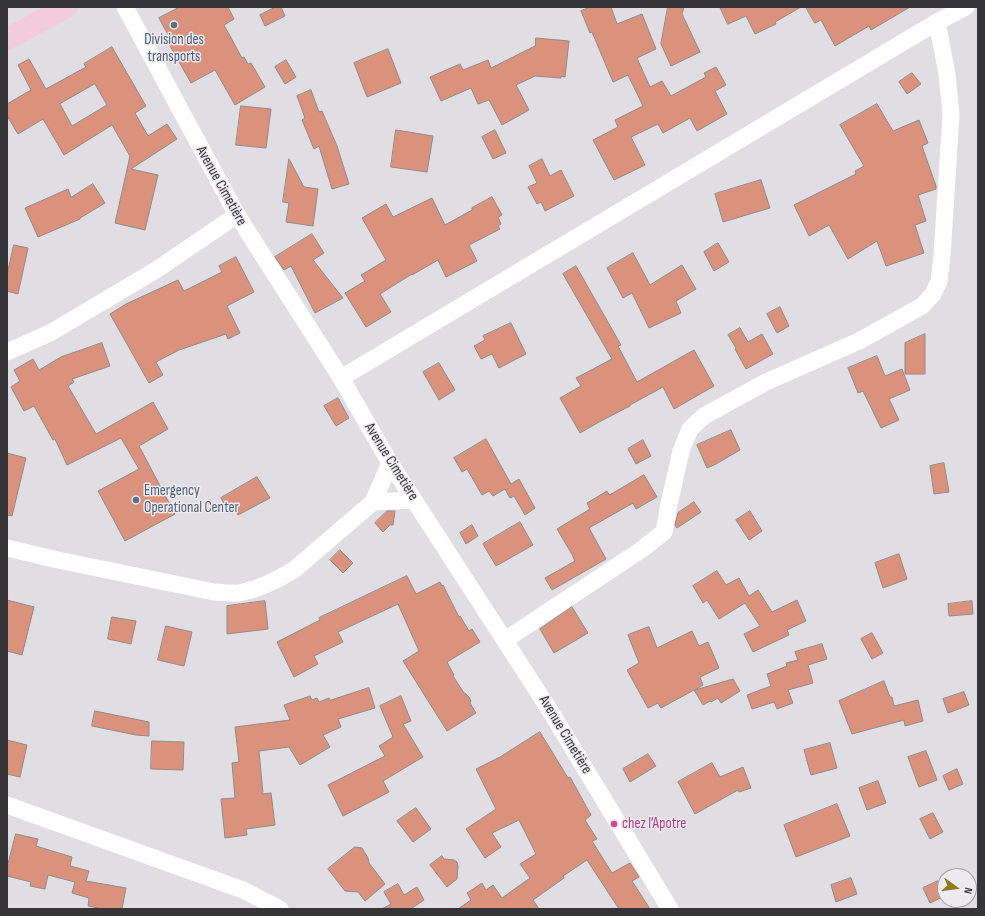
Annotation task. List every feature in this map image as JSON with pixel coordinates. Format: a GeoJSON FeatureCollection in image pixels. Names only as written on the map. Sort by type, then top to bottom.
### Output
{"type":"FeatureCollection","features":[{"type":"Feature","properties":{"kind":"street"},"geometry":{"type":"LineString","coordinates":[[7,40],[67,7]]}},
{"type":"Feature","properties":{"kind":"street","name":"Avenue Cimetière"},"geometry":{"type":"LineString","coordinates":[[125,7],[236,215],[341,378],[390,463],[549,708],[670,909]]}},
{"type":"Feature","properties":{"kind":"street"},"geometry":{"type":"LineString","coordinates":[[341,378],[937,22],[966,7]]}},
{"type":"Feature","properties":{"kind":"street"},"geometry":{"type":"LineString","coordinates":[[505,640],[641,550],[664,532],[682,451],[690,429],[704,416],[766,382],[859,341],[922,306],[934,294],[939,281],[942,256],[951,114],[947,74],[937,22]]}},
{"type":"Feature","properties":{"kind":"street"},"geometry":{"type":"LineString","coordinates":[[7,352],[50,333],[156,270],[236,215]]}},
{"type":"Feature","properties":{"kind":"street"},"geometry":{"type":"LineString","coordinates":[[7,548],[214,592],[238,593],[261,587],[295,569],[373,502],[390,463]]}},
{"type":"Feature","properties":{"kind":"street"},"geometry":{"type":"LineString","coordinates":[[373,502],[414,500]]}},
{"type":"Feature","properties":{"kind":"street"},"geometry":{"type":"LineString","coordinates":[[7,805],[243,890],[280,909]]}},
{"type":"Feature","properties":{"kind":"building"},"geometry":{"type":"Polygon","coordinates":[[[180,7],[228,7],[234,19],[224,25],[242,58],[244,57],[248,64],[251,63],[265,87],[235,105],[215,70],[191,83],[169,44],[172,42],[159,18],[180,7]]]}},
{"type":"Feature","properties":{"kind":"building"},"geometry":{"type":"Polygon","coordinates":[[[276,7],[281,7],[285,16],[265,26],[260,15],[276,7]]]}},
{"type":"Feature","properties":{"kind":"building"},"geometry":{"type":"Polygon","coordinates":[[[591,7],[611,7],[617,24],[642,14],[656,49],[637,58],[650,87],[662,81],[671,96],[706,77],[704,73],[716,67],[726,85],[715,91],[727,114],[697,131],[690,118],[663,133],[658,124],[631,137],[645,165],[614,180],[593,140],[618,127],[615,120],[643,106],[628,75],[613,82],[592,32],[590,33],[581,11],[591,7]]]}},
{"type":"Feature","properties":{"kind":"building"},"geometry":{"type":"Polygon","coordinates":[[[668,7],[684,7],[682,14],[700,52],[671,66],[661,44],[668,7]]]}},
{"type":"Feature","properties":{"kind":"building"},"geometry":{"type":"Polygon","coordinates":[[[720,7],[801,7],[775,22],[776,24],[755,34],[746,16],[728,24],[720,7]]]}},
{"type":"Feature","properties":{"kind":"building"},"geometry":{"type":"Polygon","coordinates":[[[806,7],[910,7],[871,30],[869,26],[835,46],[821,20],[815,23],[806,7]]]}},
{"type":"Feature","properties":{"kind":"building"},"geometry":{"type":"Polygon","coordinates":[[[536,38],[569,41],[565,77],[535,76],[516,85],[529,110],[502,125],[489,100],[478,104],[471,88],[441,101],[430,77],[460,64],[463,70],[488,60],[491,68],[535,46],[536,38]]]}},
{"type":"Feature","properties":{"kind":"building"},"geometry":{"type":"Polygon","coordinates":[[[112,47],[146,106],[135,113],[148,136],[167,124],[177,139],[131,169],[158,175],[145,230],[115,223],[130,156],[112,125],[64,155],[43,119],[18,134],[7,116],[7,104],[31,90],[18,65],[29,59],[46,89],[86,67],[84,64],[112,47]],[[95,84],[60,104],[72,126],[107,105],[95,84]]]}},
{"type":"Feature","properties":{"kind":"building"},"geometry":{"type":"Polygon","coordinates":[[[388,49],[401,83],[367,97],[354,63],[388,49]]]}},
{"type":"Feature","properties":{"kind":"building"},"geometry":{"type":"Polygon","coordinates":[[[286,60],[296,77],[285,84],[275,67],[286,60]]]}},
{"type":"Feature","properties":{"kind":"building"},"geometry":{"type":"Polygon","coordinates":[[[912,73],[921,84],[907,94],[899,82],[912,73]]]}},
{"type":"Feature","properties":{"kind":"building"},"geometry":{"type":"Polygon","coordinates":[[[311,90],[319,112],[322,111],[337,146],[349,184],[332,189],[319,146],[314,149],[302,120],[305,118],[297,96],[311,90]]]}},
{"type":"Feature","properties":{"kind":"building"},"geometry":{"type":"Polygon","coordinates":[[[877,104],[893,131],[919,120],[928,143],[922,146],[936,186],[936,189],[918,195],[926,221],[915,225],[924,253],[886,266],[877,241],[848,259],[829,225],[809,236],[794,205],[856,174],[855,171],[864,166],[840,125],[877,104]]]}},
{"type":"Feature","properties":{"kind":"building"},"geometry":{"type":"Polygon","coordinates":[[[241,106],[271,109],[266,148],[236,145],[241,106]]]}},
{"type":"Feature","properties":{"kind":"building"},"geometry":{"type":"Polygon","coordinates":[[[396,130],[433,136],[427,172],[391,167],[396,130]]]}},
{"type":"Feature","properties":{"kind":"building"},"geometry":{"type":"Polygon","coordinates":[[[495,130],[506,153],[493,159],[482,137],[495,130]]]}},
{"type":"Feature","properties":{"kind":"building"},"geometry":{"type":"Polygon","coordinates":[[[289,159],[304,187],[318,189],[313,226],[286,222],[289,203],[283,202],[289,159]]]}},
{"type":"Feature","properties":{"kind":"building"},"geometry":{"type":"Polygon","coordinates":[[[542,159],[550,176],[561,170],[574,196],[545,211],[541,202],[537,204],[528,187],[537,183],[529,166],[542,159]]]}},
{"type":"Feature","properties":{"kind":"building"},"geometry":{"type":"Polygon","coordinates":[[[761,180],[770,208],[723,222],[715,194],[761,180]]]}},
{"type":"Feature","properties":{"kind":"building"},"geometry":{"type":"Polygon","coordinates":[[[93,184],[105,203],[80,219],[38,237],[25,208],[68,189],[71,197],[93,184]]]}},
{"type":"Feature","properties":{"kind":"building"},"geometry":{"type":"Polygon","coordinates":[[[492,197],[502,215],[498,217],[501,224],[498,226],[500,229],[469,245],[477,261],[446,277],[438,260],[412,274],[380,294],[391,312],[366,327],[345,293],[365,281],[361,275],[386,260],[362,218],[386,204],[393,217],[432,198],[445,225],[492,197]]]}},
{"type":"Feature","properties":{"kind":"building"},"geometry":{"type":"Polygon","coordinates":[[[312,234],[324,253],[313,260],[343,298],[315,313],[291,266],[284,270],[275,257],[312,234]]]}},
{"type":"Feature","properties":{"kind":"building"},"geometry":{"type":"Polygon","coordinates":[[[718,243],[729,262],[714,271],[704,252],[718,243]]]}},
{"type":"Feature","properties":{"kind":"building"},"geometry":{"type":"Polygon","coordinates":[[[14,245],[28,248],[18,294],[7,291],[7,275],[14,245]]]}},
{"type":"Feature","properties":{"kind":"building"},"geometry":{"type":"Polygon","coordinates":[[[633,253],[650,285],[682,265],[696,289],[676,301],[681,313],[649,328],[632,293],[623,298],[607,268],[633,253]]]}},
{"type":"Feature","properties":{"kind":"building"},"geometry":{"type":"Polygon","coordinates":[[[236,257],[254,292],[227,306],[240,333],[228,339],[226,334],[179,350],[156,362],[163,375],[149,383],[110,314],[126,304],[178,280],[184,291],[222,272],[219,266],[236,257]]]}},
{"type":"Feature","properties":{"kind":"building"},"geometry":{"type":"Polygon","coordinates":[[[576,266],[621,345],[618,346],[637,382],[694,350],[714,386],[674,409],[663,387],[580,433],[560,398],[581,386],[576,378],[612,359],[563,274],[576,266]]]}},
{"type":"Feature","properties":{"kind":"building"},"geometry":{"type":"Polygon","coordinates":[[[780,307],[789,326],[777,333],[767,314],[780,307]]]}},
{"type":"Feature","properties":{"kind":"building"},"geometry":{"type":"Polygon","coordinates":[[[511,323],[526,354],[499,368],[492,354],[481,359],[474,346],[485,340],[483,336],[511,323]]]}},
{"type":"Feature","properties":{"kind":"building"},"geometry":{"type":"Polygon","coordinates":[[[740,328],[748,342],[762,334],[773,354],[746,369],[728,335],[740,328]]]}},
{"type":"Feature","properties":{"kind":"building"},"geometry":{"type":"Polygon","coordinates":[[[925,334],[925,374],[905,374],[905,343],[925,334]]]}},
{"type":"Feature","properties":{"kind":"building"},"geometry":{"type":"Polygon","coordinates":[[[102,343],[110,366],[72,379],[74,382],[68,386],[96,434],[153,402],[168,429],[139,446],[175,514],[125,541],[98,491],[139,469],[121,438],[67,465],[55,439],[53,440],[34,406],[24,411],[11,387],[20,381],[14,370],[33,359],[39,370],[61,357],[102,343]]]}},
{"type":"Feature","properties":{"kind":"building"},"geometry":{"type":"Polygon","coordinates":[[[877,356],[885,376],[902,369],[910,390],[889,399],[899,420],[881,428],[863,391],[858,393],[848,368],[877,356]]]}},
{"type":"Feature","properties":{"kind":"building"},"geometry":{"type":"Polygon","coordinates":[[[439,363],[455,390],[439,400],[423,372],[439,363]]]}},
{"type":"Feature","properties":{"kind":"building"},"geometry":{"type":"Polygon","coordinates":[[[338,398],[349,418],[336,426],[324,406],[338,398]]]}},
{"type":"Feature","properties":{"kind":"building"},"geometry":{"type":"Polygon","coordinates":[[[731,430],[740,450],[707,468],[697,445],[731,430]]]}},
{"type":"Feature","properties":{"kind":"building"},"geometry":{"type":"Polygon","coordinates":[[[486,439],[511,484],[519,479],[535,508],[525,515],[514,496],[510,498],[505,489],[493,496],[489,491],[482,495],[467,469],[462,472],[454,458],[486,439]]]}},
{"type":"Feature","properties":{"kind":"building"},"geometry":{"type":"Polygon","coordinates":[[[643,440],[651,456],[636,464],[628,449],[643,440]]]}},
{"type":"Feature","properties":{"kind":"building"},"geometry":{"type":"Polygon","coordinates":[[[7,453],[26,458],[12,516],[7,515],[7,453]]]}},
{"type":"Feature","properties":{"kind":"building"},"geometry":{"type":"Polygon","coordinates":[[[944,463],[949,492],[934,494],[930,466],[944,463]]]}},
{"type":"Feature","properties":{"kind":"building"},"geometry":{"type":"Polygon","coordinates":[[[644,475],[657,497],[636,509],[633,503],[589,528],[606,559],[552,590],[545,578],[575,561],[557,529],[590,509],[587,503],[607,491],[609,495],[644,475]]]}},
{"type":"Feature","properties":{"kind":"building"},"geometry":{"type":"Polygon","coordinates":[[[257,477],[270,498],[238,515],[235,510],[229,513],[221,498],[257,477]]]}},
{"type":"Feature","properties":{"kind":"building"},"geometry":{"type":"Polygon","coordinates":[[[694,502],[701,512],[677,528],[675,525],[678,513],[694,502]]]}},
{"type":"Feature","properties":{"kind":"building"},"geometry":{"type":"Polygon","coordinates":[[[387,511],[395,511],[393,525],[390,525],[383,532],[375,523],[387,511]]]}},
{"type":"Feature","properties":{"kind":"building"},"geometry":{"type":"Polygon","coordinates":[[[750,511],[762,531],[749,540],[736,520],[750,511]]]}},
{"type":"Feature","properties":{"kind":"building"},"geometry":{"type":"Polygon","coordinates":[[[520,522],[533,545],[496,566],[483,544],[520,522]]]}},
{"type":"Feature","properties":{"kind":"building"},"geometry":{"type":"Polygon","coordinates":[[[472,525],[478,536],[466,544],[460,533],[472,525]]]}},
{"type":"Feature","properties":{"kind":"building"},"geometry":{"type":"Polygon","coordinates":[[[340,550],[353,563],[343,573],[330,560],[340,550]]]}},
{"type":"Feature","properties":{"kind":"building"},"geometry":{"type":"Polygon","coordinates":[[[899,554],[907,579],[883,588],[875,563],[899,554]]]}},
{"type":"Feature","properties":{"kind":"building"},"geometry":{"type":"Polygon","coordinates":[[[717,571],[726,585],[739,578],[749,596],[758,590],[772,612],[797,600],[806,621],[787,630],[789,635],[753,652],[744,634],[760,626],[745,603],[719,619],[707,600],[703,603],[693,586],[717,571]]]}},
{"type":"Feature","properties":{"kind":"building"},"geometry":{"type":"Polygon","coordinates":[[[407,576],[416,594],[440,582],[442,586],[443,585],[459,617],[460,616],[469,631],[472,629],[480,642],[447,662],[454,675],[453,676],[464,693],[469,697],[471,701],[470,703],[476,713],[447,731],[403,661],[419,651],[398,604],[338,632],[343,642],[314,656],[318,664],[294,677],[277,642],[320,620],[319,618],[407,576]]]}},
{"type":"Feature","properties":{"kind":"building"},"geometry":{"type":"Polygon","coordinates":[[[7,600],[34,607],[22,655],[7,651],[7,600]]]}},
{"type":"Feature","properties":{"kind":"building"},"geometry":{"type":"Polygon","coordinates":[[[265,601],[268,629],[227,634],[227,606],[265,601]]]}},
{"type":"Feature","properties":{"kind":"building"},"geometry":{"type":"Polygon","coordinates":[[[972,601],[973,614],[949,616],[948,604],[972,601]]]}},
{"type":"Feature","properties":{"kind":"building"},"geometry":{"type":"Polygon","coordinates":[[[572,607],[588,633],[554,653],[540,629],[572,607]]]}},
{"type":"Feature","properties":{"kind":"building"},"geometry":{"type":"Polygon","coordinates":[[[112,617],[136,621],[131,644],[108,639],[112,617]]]}},
{"type":"Feature","properties":{"kind":"building"},"geometry":{"type":"Polygon","coordinates":[[[166,626],[192,632],[184,666],[158,660],[166,626]]]}},
{"type":"Feature","properties":{"kind":"building"},"geometry":{"type":"Polygon","coordinates":[[[649,627],[657,648],[692,631],[699,646],[708,642],[719,668],[700,677],[703,685],[695,690],[733,679],[740,691],[721,703],[718,698],[703,705],[694,690],[661,708],[658,703],[648,708],[627,670],[639,663],[628,635],[649,627]]]}},
{"type":"Feature","properties":{"kind":"building"},"geometry":{"type":"Polygon","coordinates":[[[872,633],[883,653],[872,659],[861,639],[872,633]]]}},
{"type":"Feature","properties":{"kind":"building"},"geometry":{"type":"Polygon","coordinates":[[[822,644],[827,659],[808,665],[813,683],[788,690],[793,703],[777,709],[774,702],[752,709],[747,695],[771,686],[767,674],[787,666],[786,663],[798,660],[795,652],[822,644]]]}},
{"type":"Feature","properties":{"kind":"building"},"geometry":{"type":"Polygon","coordinates":[[[884,681],[890,697],[892,697],[894,706],[918,700],[923,721],[905,726],[904,720],[852,734],[839,701],[884,681]]]}},
{"type":"Feature","properties":{"kind":"building"},"geometry":{"type":"Polygon","coordinates":[[[369,688],[375,708],[338,719],[341,727],[323,735],[330,747],[300,765],[289,747],[259,751],[263,794],[271,793],[275,825],[246,829],[247,835],[225,838],[221,799],[235,798],[232,763],[239,762],[235,727],[290,720],[284,705],[310,696],[312,700],[317,698],[319,702],[369,688]]]}},
{"type":"Feature","properties":{"kind":"building"},"geometry":{"type":"Polygon","coordinates":[[[964,692],[969,705],[948,713],[943,699],[964,692]]]}},
{"type":"Feature","properties":{"kind":"building"},"geometry":{"type":"Polygon","coordinates":[[[401,696],[411,721],[403,724],[423,757],[383,781],[389,792],[343,816],[328,785],[385,756],[379,746],[393,737],[380,706],[401,696]]]}},
{"type":"Feature","properties":{"kind":"building"},"geometry":{"type":"Polygon","coordinates":[[[95,711],[149,722],[149,736],[136,735],[92,726],[95,711]]]}},
{"type":"Feature","properties":{"kind":"building"},"geometry":{"type":"Polygon","coordinates":[[[540,732],[568,778],[570,777],[591,815],[585,820],[597,839],[592,841],[612,873],[630,863],[639,877],[632,881],[650,909],[619,909],[587,860],[563,876],[564,878],[533,900],[539,909],[458,909],[471,900],[467,893],[482,883],[486,890],[493,885],[502,898],[530,878],[520,864],[536,854],[519,820],[492,833],[501,847],[485,858],[466,829],[496,809],[476,769],[500,757],[540,732]]]}},
{"type":"Feature","properties":{"kind":"building"},"geometry":{"type":"Polygon","coordinates":[[[7,740],[27,745],[20,777],[7,774],[7,740]]]}},
{"type":"Feature","properties":{"kind":"building"},"geometry":{"type":"Polygon","coordinates":[[[152,741],[184,742],[183,770],[151,769],[152,741]]]}},
{"type":"Feature","properties":{"kind":"building"},"geometry":{"type":"Polygon","coordinates":[[[830,743],[837,768],[811,775],[804,750],[830,743]]]}},
{"type":"Feature","properties":{"kind":"building"},"geometry":{"type":"Polygon","coordinates":[[[926,751],[937,780],[919,787],[908,757],[926,751]]]}},
{"type":"Feature","properties":{"kind":"building"},"geometry":{"type":"Polygon","coordinates":[[[648,754],[656,766],[630,782],[623,769],[648,754]]]}},
{"type":"Feature","properties":{"kind":"building"},"geometry":{"type":"Polygon","coordinates":[[[712,763],[720,777],[743,767],[751,788],[739,792],[738,790],[695,814],[678,782],[712,763]]]}},
{"type":"Feature","properties":{"kind":"building"},"geometry":{"type":"Polygon","coordinates":[[[957,769],[963,784],[949,790],[943,776],[957,769]]]}},
{"type":"Feature","properties":{"kind":"building"},"geometry":{"type":"Polygon","coordinates":[[[878,781],[886,803],[867,810],[859,788],[878,781]]]}},
{"type":"Feature","properties":{"kind":"building"},"geometry":{"type":"Polygon","coordinates":[[[837,804],[850,836],[796,857],[784,825],[837,804]]]}},
{"type":"Feature","properties":{"kind":"building"},"geometry":{"type":"Polygon","coordinates":[[[416,808],[431,829],[413,842],[397,821],[416,808]]]}},
{"type":"Feature","properties":{"kind":"building"},"geometry":{"type":"Polygon","coordinates":[[[933,813],[943,832],[930,839],[920,819],[933,813]]]}},
{"type":"Feature","properties":{"kind":"building"},"geometry":{"type":"Polygon","coordinates":[[[16,834],[38,839],[36,846],[72,857],[70,866],[89,871],[86,881],[126,888],[122,909],[103,909],[88,906],[89,898],[72,893],[75,882],[48,875],[45,889],[30,886],[31,882],[7,876],[7,868],[16,834]]]}},
{"type":"Feature","properties":{"kind":"building"},"geometry":{"type":"Polygon","coordinates":[[[355,847],[362,848],[368,858],[369,863],[385,884],[365,901],[358,892],[345,891],[328,869],[355,847]]]}},
{"type":"Feature","properties":{"kind":"building"},"geometry":{"type":"Polygon","coordinates":[[[442,856],[444,859],[454,860],[457,862],[458,866],[457,879],[447,887],[430,865],[442,856]]]}},
{"type":"Feature","properties":{"kind":"building"},"geometry":{"type":"Polygon","coordinates":[[[851,878],[857,894],[836,902],[831,885],[851,878]]]}},
{"type":"Feature","properties":{"kind":"building"},"geometry":{"type":"Polygon","coordinates":[[[937,881],[937,900],[930,903],[923,888],[937,881]]]}},
{"type":"Feature","properties":{"kind":"building"},"geometry":{"type":"Polygon","coordinates":[[[398,884],[404,895],[417,887],[424,900],[412,909],[382,909],[391,904],[384,892],[398,884]]]}},
{"type":"Feature","properties":{"kind":"place","name":"Division des transports"},"geometry":{"type":"Point","coordinates":[174,25]}},
{"type":"Feature","properties":{"kind":"place","name":"Emergency Operational Center"},"geometry":{"type":"Point","coordinates":[136,500]}},
{"type":"Feature","properties":{"kind":"place","name":"chez l’Apotre"},"geometry":{"type":"Point","coordinates":[614,824]}}]}
